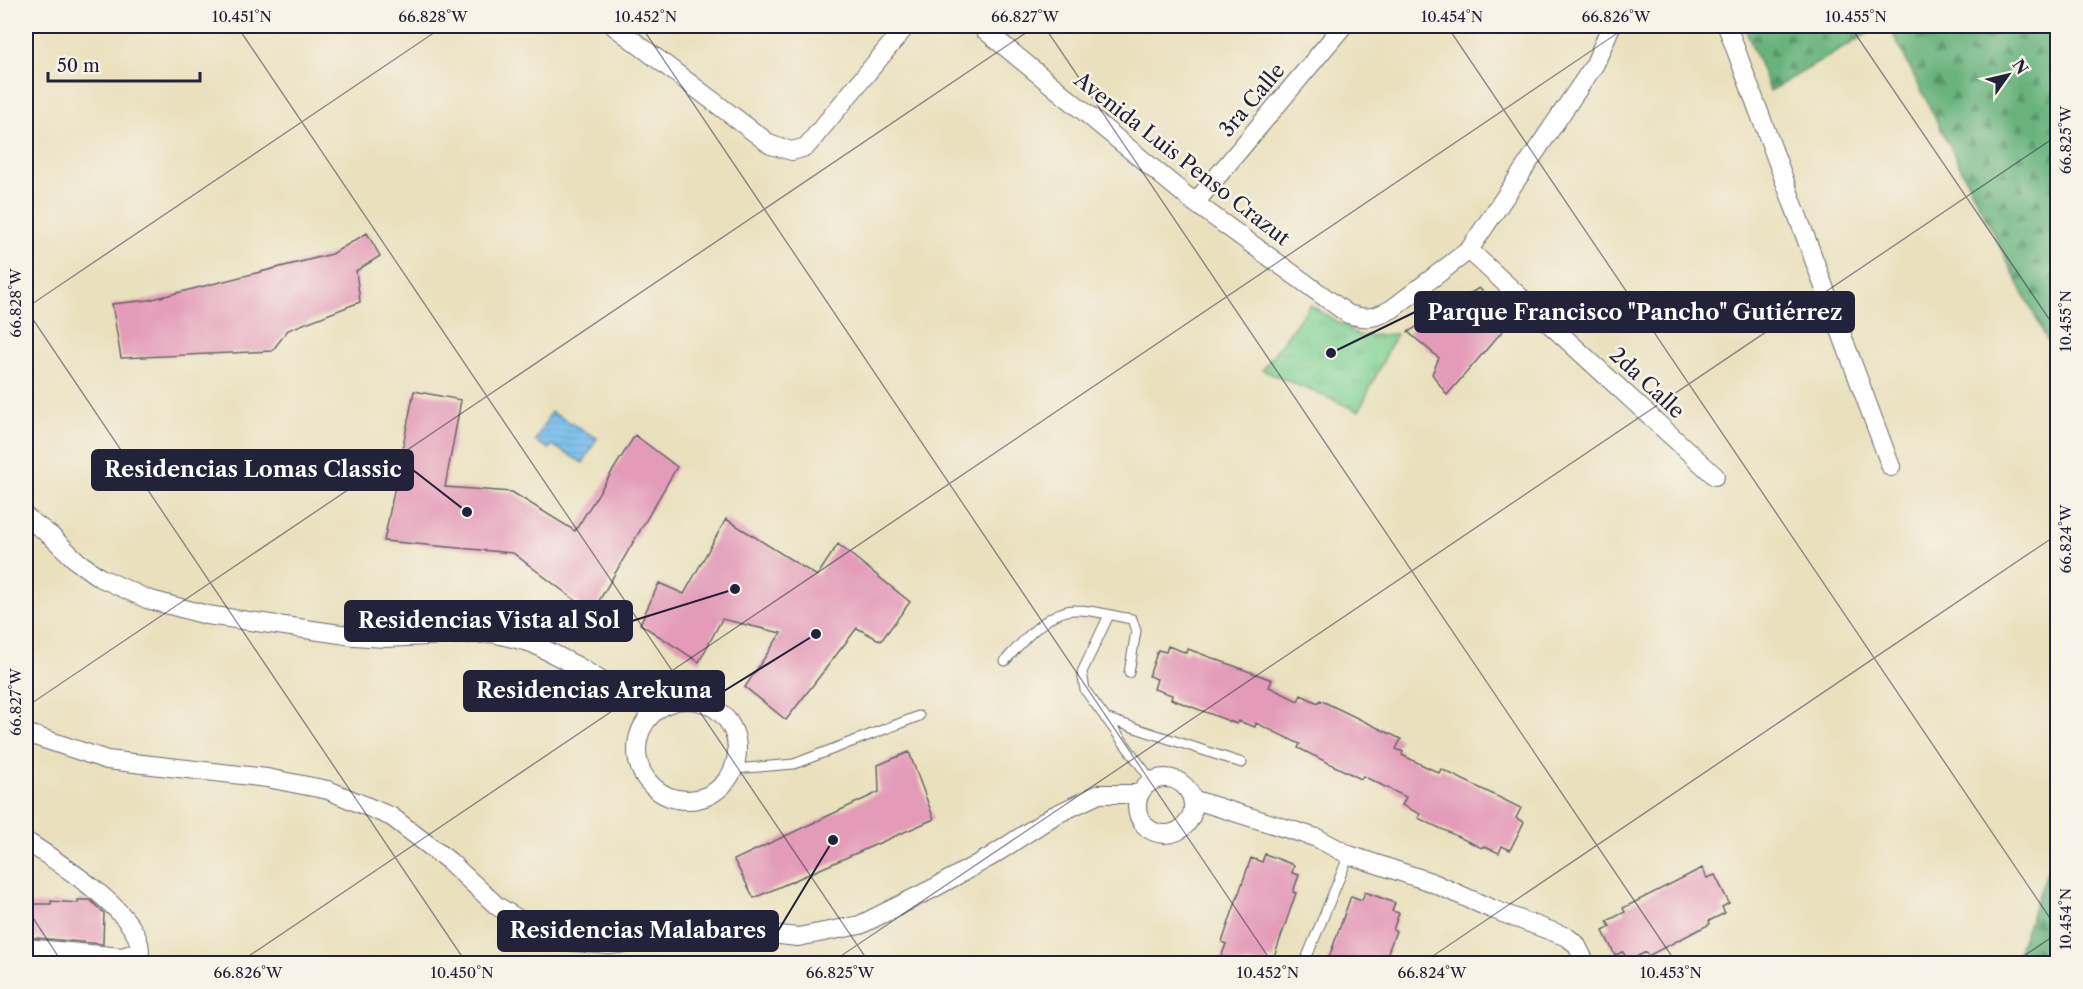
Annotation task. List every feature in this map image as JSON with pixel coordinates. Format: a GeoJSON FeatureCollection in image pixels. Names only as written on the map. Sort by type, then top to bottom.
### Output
{"type":"FeatureCollection","features":[{"type":"Feature","properties":{"kind":"street"},"geometry":{"type":"LineString","coordinates":[[614,26],[771,145],[792,151],[806,147],[906,26]]}},
{"type":"Feature","properties":{"kind":"street","name":"Avenida Luis Penso Crazut"},"geometry":{"type":"LineString","coordinates":[[980,26],[1195,204],[1348,314],[1362,318],[1378,316],[1392,309],[1469,249],[1595,64],[1611,26]]}},
{"type":"Feature","properties":{"kind":"street","name":"3ra Calle"},"geometry":{"type":"LineString","coordinates":[[1195,204],[1343,26]]}},
{"type":"Feature","properties":{"kind":"street"},"geometry":{"type":"LineString","coordinates":[[1727,26],[1891,466]]}},
{"type":"Feature","properties":{"kind":"street","name":"2da Calle"},"geometry":{"type":"LineString","coordinates":[[1469,249],[1715,476]]}},
{"type":"Feature","properties":{"kind":"street"},"geometry":{"type":"LineString","coordinates":[[26,517],[99,577],[147,599],[207,615],[354,636],[384,638],[493,633],[532,643],[577,666],[653,712]]}},
{"type":"Feature","properties":{"kind":"street"},"geometry":{"type":"LineString","coordinates":[[684,699],[701,701],[716,708],[729,720],[736,736],[738,753],[734,769],[726,784],[708,798],[681,801],[666,796],[652,786],[642,773],[637,758],[637,741],[643,726],[653,712],[668,703],[684,699]]}},
{"type":"Feature","properties":{"kind":"street"},"geometry":{"type":"LineString","coordinates":[[26,733],[107,760],[267,778],[328,790],[392,817],[449,861],[497,906],[552,940],[609,945],[732,930],[798,938],[860,926],[990,857],[1053,816],[1099,794],[1146,787],[1169,778],[1185,787],[1192,799],[1192,812],[1183,828],[1175,833],[1156,833],[1141,821],[1138,813],[1146,787]]}},
{"type":"Feature","properties":{"kind":"street"},"geometry":{"type":"LineString","coordinates":[[1192,799],[1317,838],[1349,855],[1431,882],[1492,909],[1567,937],[1576,944],[1586,963]]}},
{"type":"Feature","properties":{"kind":"street"},"geometry":{"type":"LineString","coordinates":[[26,841],[52,858],[122,913],[140,942],[140,951],[122,957],[26,948]]}},
{"type":"Feature","properties":{"kind":"lane"},"geometry":{"type":"LineString","coordinates":[[1005,661],[1030,633],[1058,614],[1074,609],[1132,619],[1136,631],[1129,673]]}},
{"type":"Feature","properties":{"kind":"lane"},"geometry":{"type":"LineString","coordinates":[[1109,615],[1082,672],[1085,690],[1105,718],[1146,787]]}},
{"type":"Feature","properties":{"kind":"lane"},"geometry":{"type":"LineString","coordinates":[[734,769],[794,764],[919,716]]}},
{"type":"Feature","properties":{"kind":"lane"},"geometry":{"type":"LineString","coordinates":[[1105,718],[1242,764]]}},
{"type":"Feature","properties":{"kind":"lane"},"geometry":{"type":"LineString","coordinates":[[1304,963],[1349,855]]}},
{"type":"Feature","properties":{"kind":"green space"},"geometry":{"type":"Polygon","coordinates":[[[1744,26],[1881,26],[1770,91],[1744,26]]]}},
{"type":"Feature","properties":{"kind":"green space"},"geometry":{"type":"Polygon","coordinates":[[[1889,26],[2057,26],[2057,360],[1889,26]]]}},
{"type":"Feature","properties":{"kind":"green space"},"geometry":{"type":"Polygon","coordinates":[[[1310,305],[1360,336],[1396,334],[1359,411],[1262,370],[1310,305]]]}},
{"type":"Feature","properties":{"kind":"green space"},"geometry":{"type":"Polygon","coordinates":[[[2057,853],[2057,963],[2014,963],[2051,861],[2057,853]]]}},
{"type":"Feature","properties":{"kind":"water"},"geometry":{"type":"Polygon","coordinates":[[[551,412],[597,438],[583,463],[552,445],[549,449],[535,441],[551,412]]]}},
{"type":"Feature","properties":{"kind":"building"},"geometry":{"type":"Polygon","coordinates":[[[367,233],[380,256],[356,271],[360,302],[288,330],[272,351],[121,358],[112,304],[149,300],[332,254],[367,233]]]}},
{"type":"Feature","properties":{"kind":"building"},"geometry":{"type":"Polygon","coordinates":[[[1479,288],[1512,320],[1447,395],[1432,374],[1439,358],[1408,332],[1479,288]]]}},
{"type":"Feature","properties":{"kind":"building"},"geometry":{"type":"Polygon","coordinates":[[[414,391],[461,400],[445,487],[512,492],[575,531],[635,435],[677,467],[592,613],[513,553],[384,541],[414,391]]]}},
{"type":"Feature","properties":{"kind":"building"},"geometry":{"type":"Polygon","coordinates":[[[726,519],[817,576],[838,544],[910,602],[881,641],[857,628],[786,720],[745,687],[781,633],[722,619],[699,662],[640,624],[659,583],[684,594],[726,519]]]}},
{"type":"Feature","properties":{"kind":"building"},"geometry":{"type":"Polygon","coordinates":[[[1168,646],[1187,653],[1188,649],[1272,680],[1269,687],[1298,701],[1301,695],[1318,703],[1320,700],[1401,739],[1396,749],[1403,752],[1402,755],[1439,773],[1441,769],[1521,808],[1516,818],[1524,822],[1510,850],[1502,846],[1499,853],[1483,846],[1482,848],[1418,818],[1420,814],[1402,805],[1406,797],[1363,776],[1361,779],[1298,748],[1300,744],[1256,723],[1255,727],[1238,721],[1237,724],[1171,699],[1172,695],[1154,689],[1157,679],[1149,676],[1158,650],[1166,652],[1168,646]]]}},
{"type":"Feature","properties":{"kind":"building"},"geometry":{"type":"Polygon","coordinates":[[[909,752],[934,819],[754,898],[734,860],[879,792],[878,765],[909,752]]]}},
{"type":"Feature","properties":{"kind":"building"},"geometry":{"type":"Polygon","coordinates":[[[1265,854],[1294,865],[1292,873],[1299,875],[1293,892],[1296,893],[1273,960],[1269,958],[1267,963],[1219,963],[1226,944],[1222,942],[1251,858],[1262,862],[1265,854]]]}},
{"type":"Feature","properties":{"kind":"building"},"geometry":{"type":"Polygon","coordinates":[[[1702,868],[1707,878],[1715,875],[1729,903],[1722,907],[1725,913],[1709,921],[1710,924],[1648,956],[1646,952],[1628,961],[1623,952],[1615,955],[1603,931],[1610,927],[1607,921],[1625,912],[1623,908],[1702,868]]]}},
{"type":"Feature","properties":{"kind":"building"},"geometry":{"type":"Polygon","coordinates":[[[1365,892],[1395,903],[1392,911],[1399,913],[1393,930],[1396,931],[1384,963],[1327,963],[1351,896],[1362,900],[1365,892]]]}},
{"type":"Feature","properties":{"kind":"building"},"geometry":{"type":"Polygon","coordinates":[[[78,900],[90,900],[104,913],[103,944],[26,937],[26,904],[51,904],[51,901],[78,903],[78,900]]]}},
{"type":"Feature","properties":{"kind":"waterway"},"geometry":{"type":"LineString","coordinates":[[2056,964],[2058,960]]}},
{"type":"Feature","properties":{"kind":"place","name":"Parque Francisco \"Pancho\" Gutiérrez"},"geometry":{"type":"Point","coordinates":[1331,353]}},
{"type":"Feature","properties":{"kind":"place","name":"Residencias Lomas Classic"},"geometry":{"type":"Point","coordinates":[467,512]}},
{"type":"Feature","properties":{"kind":"place","name":"Residencias Vista al Sol"},"geometry":{"type":"Point","coordinates":[735,589]}},
{"type":"Feature","properties":{"kind":"place","name":"Residencias Arekuna"},"geometry":{"type":"Point","coordinates":[816,634]}},
{"type":"Feature","properties":{"kind":"place","name":"Residencias Malabares"},"geometry":{"type":"Point","coordinates":[833,840]}}]}
